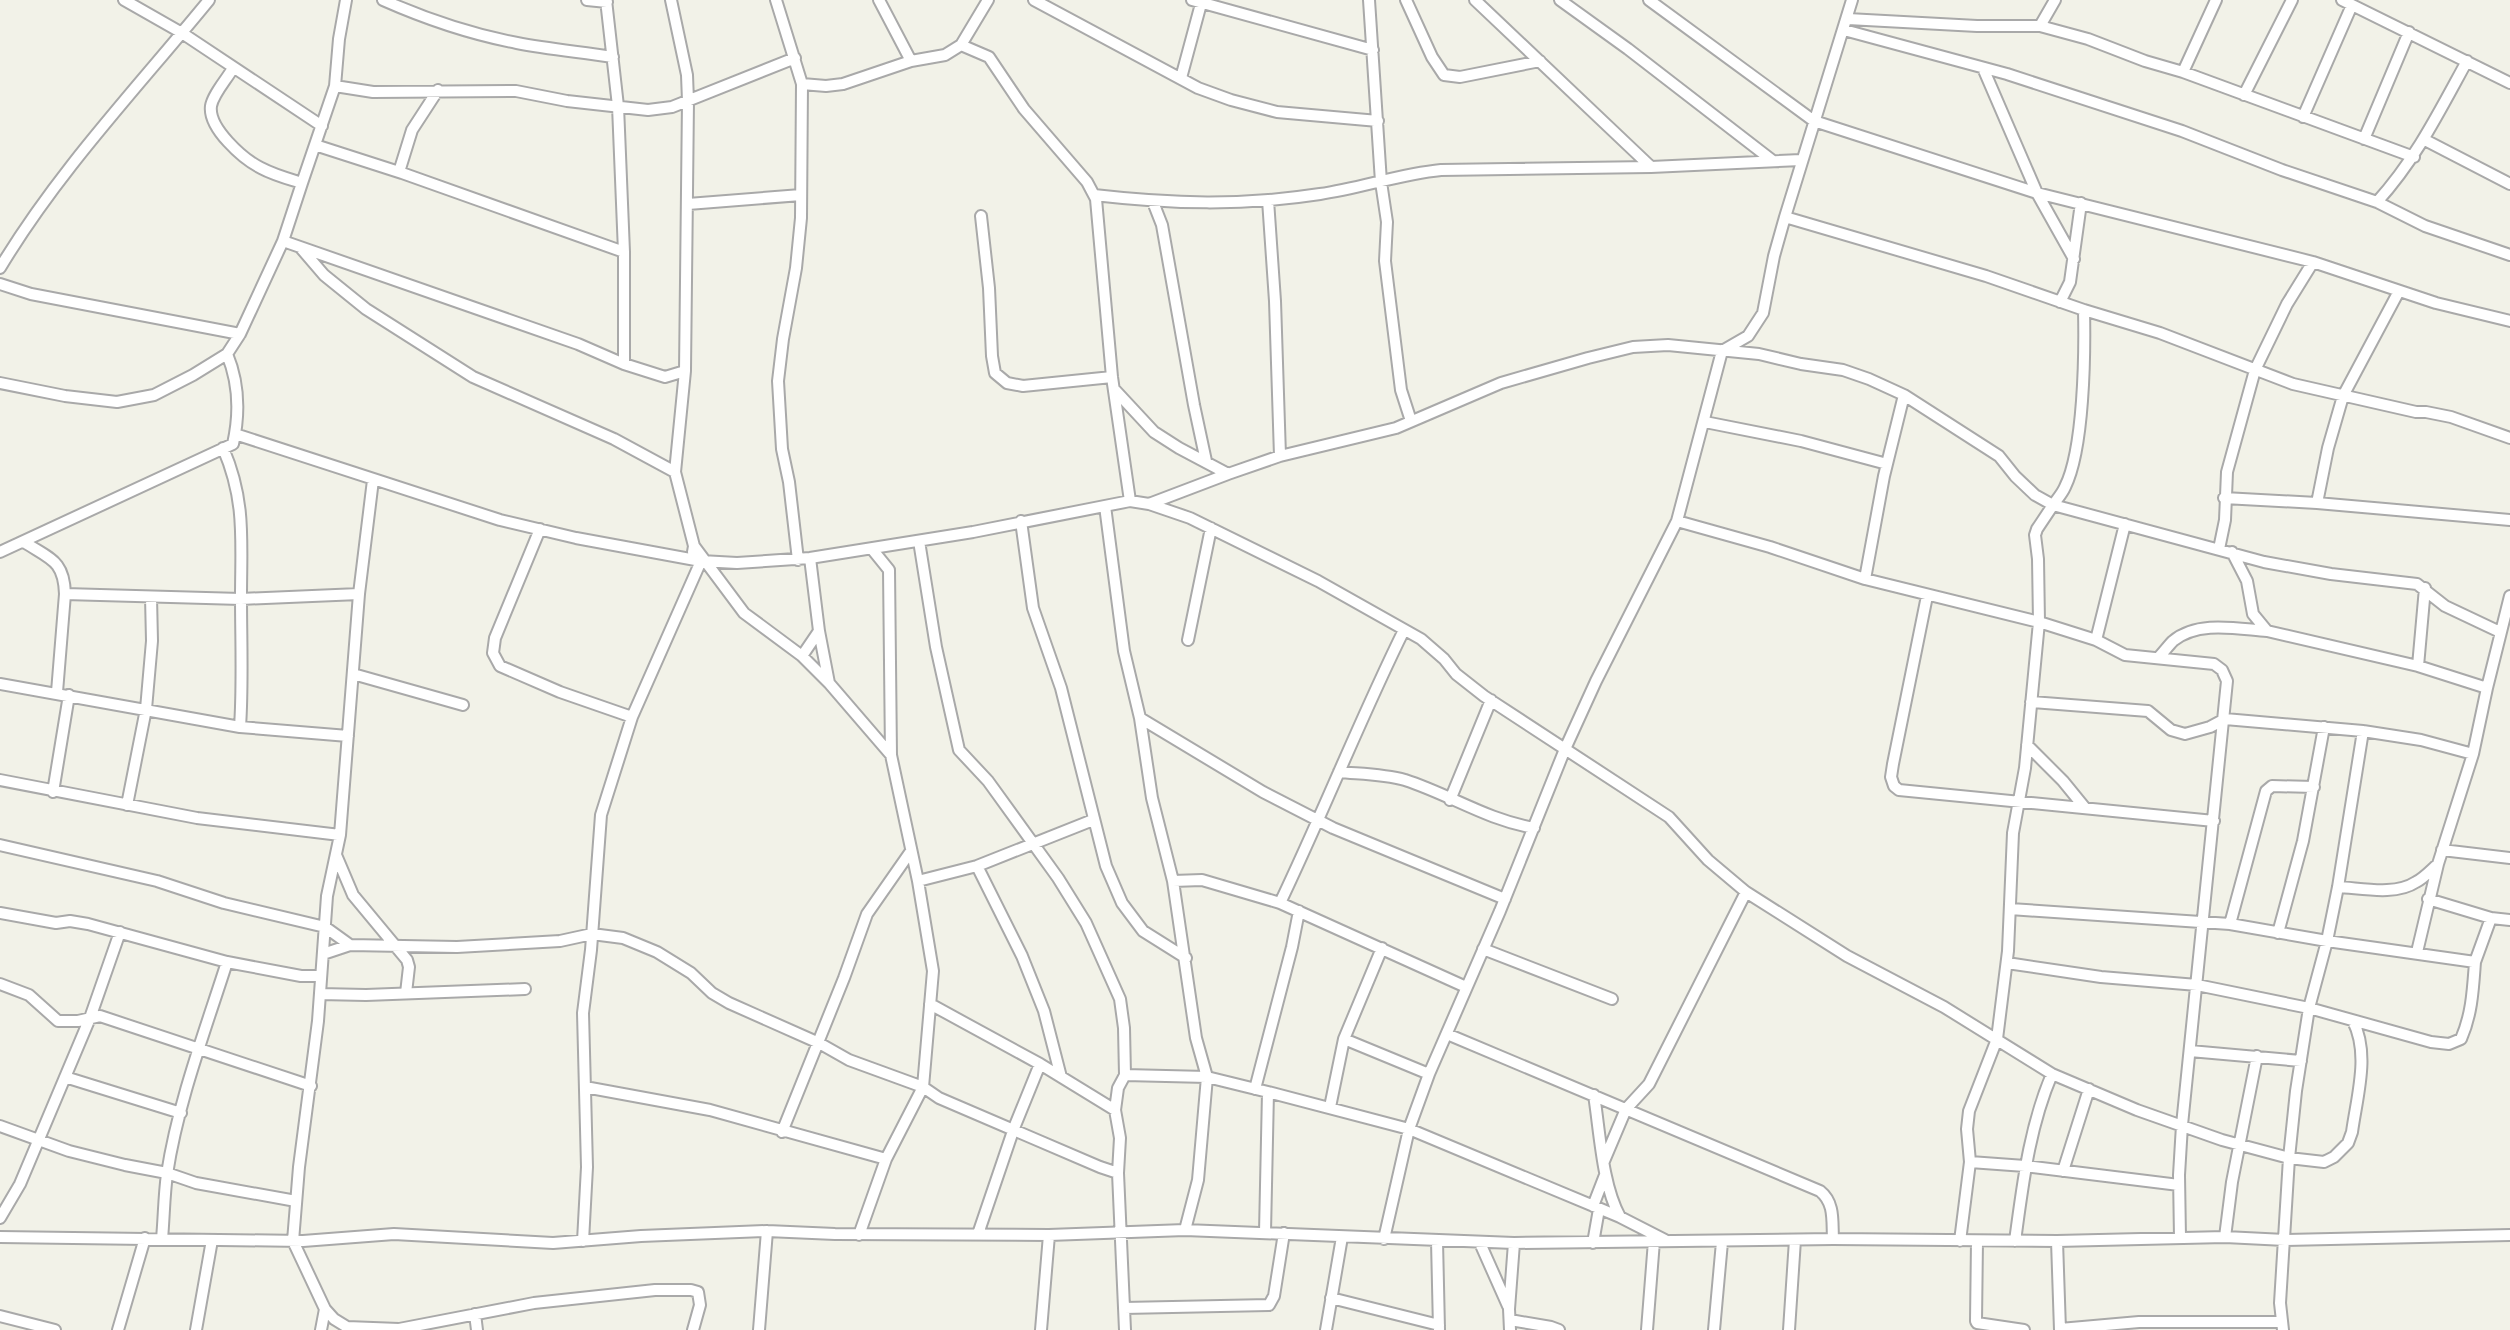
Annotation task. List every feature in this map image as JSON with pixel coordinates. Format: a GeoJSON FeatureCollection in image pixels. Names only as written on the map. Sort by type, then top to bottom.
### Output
{"type":"FeatureCollection","features":[{"type":"Feature","properties":{"kind":"street"},"geometry":{"type":"LineString","coordinates":[[124,0],[182,33],[322,126]]}},
{"type":"Feature","properties":{"kind":"street"},"geometry":{"type":"LineString","coordinates":[[0,268],[25,226],[56,184],[209,0]]}},
{"type":"Feature","properties":{"kind":"street"},"geometry":{"type":"LineString","coordinates":[[0,383],[65,396],[117,402],[154,395],[226,354],[240,334],[283,241],[322,126],[335,86],[346,0]]}},
{"type":"Feature","properties":{"kind":"street"},"geometry":{"type":"LineString","coordinates":[[383,0],[424,18],[481,35],[540,47],[613,57]]}},
{"type":"Feature","properties":{"kind":"street"},"geometry":{"type":"LineString","coordinates":[[586,0],[606,1],[613,57],[618,106],[624,251],[624,364]]}},
{"type":"Feature","properties":{"kind":"street"},"geometry":{"type":"LineString","coordinates":[[671,0],[687,75],[688,101],[685,371],[675,472],[694,545],[700,561],[744,613],[802,656],[830,683],[891,755]]}},
{"type":"Feature","properties":{"kind":"street"},"geometry":{"type":"LineString","coordinates":[[776,0],[802,84],[801,195],[796,268],[778,380],[782,449],[830,683]]}},
{"type":"Feature","properties":{"kind":"street"},"geometry":{"type":"LineString","coordinates":[[879,0],[911,61]]}},
{"type":"Feature","properties":{"kind":"street"},"geometry":{"type":"LineString","coordinates":[[1034,0],[1198,88],[1231,100],[1277,111],[1378,121]]}},
{"type":"Feature","properties":{"kind":"street"},"geometry":{"type":"LineString","coordinates":[[1369,0],[1381,182],[1387,222],[1385,261],[1401,390],[1411,421]]}},
{"type":"Feature","properties":{"kind":"street"},"geometry":{"type":"LineString","coordinates":[[1406,0],[1444,75],[1460,77],[1540,61]]}},
{"type":"Feature","properties":{"kind":"street"},"geometry":{"type":"LineString","coordinates":[[1475,0],[1651,167]]}},
{"type":"Feature","properties":{"kind":"street"},"geometry":{"type":"LineString","coordinates":[[1560,0],[1773,161]]}},
{"type":"Feature","properties":{"kind":"street"},"geometry":{"type":"LineString","coordinates":[[1649,0],[1814,121],[2037,193],[2313,262],[2436,303],[2510,321]]}},
{"type":"Feature","properties":{"kind":"street"},"geometry":{"type":"LineString","coordinates":[[1384,1239],[1409,1129],[1429,1074],[1505,899],[1565,749],[1676,521],[1722,351],[1748,336],[1763,313],[1774,256],[1801,160],[1852,0]]}},
{"type":"Feature","properties":{"kind":"street"},"geometry":{"type":"LineString","coordinates":[[2040,26],[2055,0]]}},
{"type":"Feature","properties":{"kind":"street"},"geometry":{"type":"LineString","coordinates":[[2183,72],[2216,0]]}},
{"type":"Feature","properties":{"kind":"street"},"geometry":{"type":"LineString","coordinates":[[2244,95],[2292,0]]}},
{"type":"Feature","properties":{"kind":"street"},"geometry":{"type":"LineString","coordinates":[[1181,78],[1199,1],[1373,50]]}},
{"type":"Feature","properties":{"kind":"street"},"geometry":{"type":"LineString","coordinates":[[802,84],[843,84],[911,61],[945,55],[961,45],[984,3]]}},
{"type":"Feature","properties":{"kind":"street"},"geometry":{"type":"LineString","coordinates":[[2303,117],[2347,3],[2510,83]]}},
{"type":"Feature","properties":{"kind":"street"},"geometry":{"type":"LineString","coordinates":[[1846,24],[2040,26],[2088,39],[2183,72],[2414,157]]}},
{"type":"Feature","properties":{"kind":"street"},"geometry":{"type":"LineString","coordinates":[[1846,24],[2182,131],[2376,202],[2425,226],[2510,256]]}},
{"type":"Feature","properties":{"kind":"street"},"geometry":{"type":"LineString","coordinates":[[2364,139],[2409,32]]}},
{"type":"Feature","properties":{"kind":"street"},"geometry":{"type":"LineString","coordinates":[[961,45],[989,57],[1024,108],[1087,182],[1094,195],[1113,383],[1130,501]]}},
{"type":"Feature","properties":{"kind":"street"},"geometry":{"type":"LineString","coordinates":[[335,86],[373,92],[516,91],[567,101],[648,110],[672,107],[795,58]]}},
{"type":"Feature","properties":{"kind":"street"},"geometry":{"type":"LineString","coordinates":[[2376,202],[2425,140],[2467,61]]}},
{"type":"Feature","properties":{"kind":"street"},"geometry":{"type":"LineString","coordinates":[[233,68],[211,105],[212,116],[223,136],[249,161],[263,170],[302,184]]}},
{"type":"Feature","properties":{"kind":"street"},"geometry":{"type":"LineString","coordinates":[[1983,68],[2037,193],[2074,259]]}},
{"type":"Feature","properties":{"kind":"street"},"geometry":{"type":"LineString","coordinates":[[398,172],[412,130],[438,90]]}},
{"type":"Feature","properties":{"kind":"street"},"geometry":{"type":"LineString","coordinates":[[2425,140],[2510,184]]}},
{"type":"Feature","properties":{"kind":"street"},"geometry":{"type":"LineString","coordinates":[[315,145],[624,251]]}},
{"type":"Feature","properties":{"kind":"street"},"geometry":{"type":"LineString","coordinates":[[1094,195],[1153,202],[1236,204],[1319,194],[1381,182],[1409,173],[1441,170],[1651,167],[1801,160]]}},
{"type":"Feature","properties":{"kind":"street"},"geometry":{"type":"LineString","coordinates":[[688,204],[801,195]]}},
{"type":"Feature","properties":{"kind":"street"},"geometry":{"type":"LineString","coordinates":[[1268,200],[1280,456]]}},
{"type":"Feature","properties":{"kind":"street"},"geometry":{"type":"LineString","coordinates":[[1153,202],[1162,225],[1206,461]]}},
{"type":"Feature","properties":{"kind":"street"},"geometry":{"type":"LineString","coordinates":[[2060,302],[2070,282],[2081,203]]}},
{"type":"Feature","properties":{"kind":"street"},"geometry":{"type":"LineString","coordinates":[[981,216],[995,373],[1007,383],[1023,386],[1113,383]]}},
{"type":"Feature","properties":{"kind":"street"},"geometry":{"type":"LineString","coordinates":[[1785,217],[1986,276],[2160,333],[2293,384],[2416,412],[2451,417],[2510,438]]}},
{"type":"Feature","properties":{"kind":"street"},"geometry":{"type":"LineString","coordinates":[[283,241],[579,344],[624,364],[665,377],[683,394]]}},
{"type":"Feature","properties":{"kind":"street"},"geometry":{"type":"LineString","coordinates":[[300,247],[324,275],[366,309],[473,377],[614,439],[675,472]]}},
{"type":"Feature","properties":{"kind":"street"},"geometry":{"type":"LineString","coordinates":[[2219,549],[2225,520],[2227,472],[2255,370],[2287,304],[2313,262]]}},
{"type":"Feature","properties":{"kind":"street"},"geometry":{"type":"LineString","coordinates":[[1960,1241],[1970,1162],[1969,1111],[1997,1039],[2007,963],[2013,833],[2027,745],[2039,622],[2035,535],[2065,488],[2077,436],[2082,384],[2080,309],[2070,282]]}},
{"type":"Feature","properties":{"kind":"street"},"geometry":{"type":"LineString","coordinates":[[0,284],[31,294],[240,334]]}},
{"type":"Feature","properties":{"kind":"street"},"geometry":{"type":"LineString","coordinates":[[2317,503],[2328,448],[2343,396],[2399,291]]}},
{"type":"Feature","properties":{"kind":"street"},"geometry":{"type":"LineString","coordinates":[[1149,504],[1280,456],[1396,428],[1501,383],[1633,347],[1668,345],[1759,354],[1843,370],[1904,395],[1999,456],[2025,486],[2053,505],[2264,562],[2331,574],[2417,584],[2445,606],[2500,632]]}},
{"type":"Feature","properties":{"kind":"street"},"geometry":{"type":"LineString","coordinates":[[0,552],[233,444],[238,393],[226,354]]}},
{"type":"Feature","properties":{"kind":"street"},"geometry":{"type":"LineString","coordinates":[[665,377],[685,371]]}},
{"type":"Feature","properties":{"kind":"street"},"geometry":{"type":"LineString","coordinates":[[1113,383],[1154,432],[1228,474]]}},
{"type":"Feature","properties":{"kind":"street"},"geometry":{"type":"LineString","coordinates":[[1865,579],[1887,464],[1904,395]]}},
{"type":"Feature","properties":{"kind":"street"},"geometry":{"type":"LineString","coordinates":[[1704,422],[1801,441],[1887,464]]}},
{"type":"Feature","properties":{"kind":"street"},"geometry":{"type":"LineString","coordinates":[[235,433],[500,520],[700,561],[737,564],[804,559],[887,547],[1130,501],[1149,504],[1190,518],[1318,581],[1421,639],[1466,683],[1669,817],[1709,860],[1746,892],[1847,956],[1944,1007],[2052,1074],[2137,1110],[2240,1145],[2289,1158],[2324,1162],[2334,1157],[2348,1143],[2352,1132],[2362,1051],[2360,1035],[2353,1021]]}},
{"type":"Feature","properties":{"kind":"street"},"geometry":{"type":"LineString","coordinates":[[223,448],[235,475],[242,514],[243,672],[240,727]]}},
{"type":"Feature","properties":{"kind":"street"},"geometry":{"type":"LineString","coordinates":[[373,480],[359,594],[340,835],[327,896],[311,1086],[293,1241],[325,1309],[347,1327],[399,1329],[534,1303],[655,1290],[691,1290],[698,1292],[701,1305],[693,1330]]}},
{"type":"Feature","properties":{"kind":"street"},"geometry":{"type":"LineString","coordinates":[[2224,498],[2317,503],[2510,520]]}},
{"type":"Feature","properties":{"kind":"street"},"geometry":{"type":"LineString","coordinates":[[1105,506],[1119,625],[1140,718],[1152,798],[1172,881],[1186,958],[1196,1038],[1207,1077],[1198,1181],[1185,1230]]}},
{"type":"Feature","properties":{"kind":"street"},"geometry":{"type":"LineString","coordinates":[[1021,521],[1034,608],[1061,688],[1106,866],[1122,902],[1143,931],[1186,958]]}},
{"type":"Feature","properties":{"kind":"street"},"geometry":{"type":"LineString","coordinates":[[1676,521],[1729,534],[1865,579],[2039,622],[2096,640],[2124,655],[2214,664],[2222,670],[2227,681],[2225,719],[2206,902],[2201,922],[2182,1125],[2180,1238]]}},
{"type":"Feature","properties":{"kind":"street"},"geometry":{"type":"LineString","coordinates":[[2096,640],[2125,524]]}},
{"type":"Feature","properties":{"kind":"street"},"geometry":{"type":"LineString","coordinates":[[1188,640],[1211,528]]}},
{"type":"Feature","properties":{"kind":"street"},"geometry":{"type":"LineString","coordinates":[[540,529],[495,638],[493,653],[500,666],[560,692],[632,717]]}},
{"type":"Feature","properties":{"kind":"street"},"geometry":{"type":"LineString","coordinates":[[919,541],[928,603],[960,750],[988,781],[1058,878],[1086,923],[1120,999],[1125,1075],[1118,1088],[1115,1110],[1120,1138],[1118,1173],[1125,1330]]}},
{"type":"Feature","properties":{"kind":"street"},"geometry":{"type":"LineString","coordinates":[[24,542],[62,569],[65,594],[57,692]]}},
{"type":"Feature","properties":{"kind":"street"},"geometry":{"type":"LineString","coordinates":[[859,1235],[886,1159],[923,1087],[933,971],[918,881],[891,755],[887,547]]}},
{"type":"Feature","properties":{"kind":"street"},"geometry":{"type":"LineString","coordinates":[[872,549],[889,569]]}},
{"type":"Feature","properties":{"kind":"street"},"geometry":{"type":"LineString","coordinates":[[2232,552],[2247,581],[2253,614],[2267,631]]}},
{"type":"Feature","properties":{"kind":"street"},"geometry":{"type":"LineString","coordinates":[[583,1241],[587,1167],[583,1013],[601,815],[632,717],[700,561]]}},
{"type":"Feature","properties":{"kind":"street"},"geometry":{"type":"LineString","coordinates":[[2418,666],[2425,588]]}},
{"type":"Feature","properties":{"kind":"street"},"geometry":{"type":"LineString","coordinates":[[65,594],[241,599],[359,594]]}},
{"type":"Feature","properties":{"kind":"street"},"geometry":{"type":"LineString","coordinates":[[1927,596],[1891,777],[1894,786],[1899,790],[2214,821]]}},
{"type":"Feature","properties":{"kind":"street"},"geometry":{"type":"LineString","coordinates":[[2417,953],[2428,899],[2473,754],[2510,596]]}},
{"type":"Feature","properties":{"kind":"street"},"geometry":{"type":"LineString","coordinates":[[127,805],[146,709],[152,641],[151,597]]}},
{"type":"Feature","properties":{"kind":"street"},"geometry":{"type":"LineString","coordinates":[[2158,658],[2174,640],[2192,632],[2215,628],[2267,631],[2418,666],[2487,688]]}},
{"type":"Feature","properties":{"kind":"street"},"geometry":{"type":"LineString","coordinates":[[1280,903],[1404,630]]}},
{"type":"Feature","properties":{"kind":"street"},"geometry":{"type":"LineString","coordinates":[[802,656],[819,631]]}},
{"type":"Feature","properties":{"kind":"street"},"geometry":{"type":"LineString","coordinates":[[353,674],[463,705]]}},
{"type":"Feature","properties":{"kind":"street"},"geometry":{"type":"LineString","coordinates":[[0,684],[57,692],[240,727],[348,736]]}},
{"type":"Feature","properties":{"kind":"street"},"geometry":{"type":"LineString","coordinates":[[53,792],[69,695]]}},
{"type":"Feature","properties":{"kind":"street"},"geometry":{"type":"LineString","coordinates":[[1450,800],[1491,700]]}},
{"type":"Feature","properties":{"kind":"street"},"geometry":{"type":"LineString","coordinates":[[2031,702],[2148,711],[2171,730],[2185,734],[2210,727],[2225,719],[2363,731],[2421,740],[2473,754]]}},
{"type":"Feature","properties":{"kind":"street"},"geometry":{"type":"LineString","coordinates":[[1140,718],[1263,792],[1319,821],[1505,899]]}},
{"type":"Feature","properties":{"kind":"street"},"geometry":{"type":"LineString","coordinates":[[2278,933],[2303,841],[2324,727]]}},
{"type":"Feature","properties":{"kind":"street"},"geometry":{"type":"LineString","coordinates":[[2057,1241],[2060,1329],[2139,1322],[2282,1326],[2280,1303],[2289,1158],[2301,1060],[2309,1008],[2338,887],[2363,731]]}},
{"type":"Feature","properties":{"kind":"street"},"geometry":{"type":"LineString","coordinates":[[2027,745],[2063,781],[2085,808]]}},
{"type":"Feature","properties":{"kind":"street"},"geometry":{"type":"LineString","coordinates":[[1339,772],[1386,776],[1407,781],[1492,818],[1534,828]]}},
{"type":"Feature","properties":{"kind":"street"},"geometry":{"type":"LineString","coordinates":[[0,780],[197,818],[340,835]]}},
{"type":"Feature","properties":{"kind":"street"},"geometry":{"type":"LineString","coordinates":[[2230,924],[2266,791],[2272,786],[2314,787]]}},
{"type":"Feature","properties":{"kind":"street"},"geometry":{"type":"LineString","coordinates":[[918,881],[977,866],[1093,820]]}},
{"type":"Feature","properties":{"kind":"street"},"geometry":{"type":"LineString","coordinates":[[0,845],[157,881],[224,903],[325,927],[350,945]]}},
{"type":"Feature","properties":{"kind":"street"},"geometry":{"type":"LineString","coordinates":[[2442,850],[2510,858]]}},
{"type":"Feature","properties":{"kind":"street"},"geometry":{"type":"LineString","coordinates":[[782,1132],[819,1043],[867,914],[911,851]]}},
{"type":"Feature","properties":{"kind":"street"},"geometry":{"type":"LineString","coordinates":[[336,853],[353,895],[407,960],[409,967],[406,993]]}},
{"type":"Feature","properties":{"kind":"street"},"geometry":{"type":"LineString","coordinates":[[2338,887],[2391,890],[2415,883],[2438,864]]}},
{"type":"Feature","properties":{"kind":"street"},"geometry":{"type":"LineString","coordinates":[[977,866],[1022,956],[1044,1011],[1061,1077]]}},
{"type":"Feature","properties":{"kind":"street"},"geometry":{"type":"LineString","coordinates":[[1172,881],[1202,880],[1280,903],[1466,987]]}},
{"type":"Feature","properties":{"kind":"street"},"geometry":{"type":"LineString","coordinates":[[1604,1161],[1626,1109],[1649,1084],[1746,892]]}},
{"type":"Feature","properties":{"kind":"street"},"geometry":{"type":"LineString","coordinates":[[2428,899],[2491,918],[2510,920]]}},
{"type":"Feature","properties":{"kind":"street"},"geometry":{"type":"LineString","coordinates":[[2010,909],[2230,924],[2475,962]]}},
{"type":"Feature","properties":{"kind":"street"},"geometry":{"type":"LineString","coordinates":[[1255,1089],[1299,911]]}},
{"type":"Feature","properties":{"kind":"street"},"geometry":{"type":"LineString","coordinates":[[0,913],[56,923],[79,922],[227,962],[302,976],[321,976]]}},
{"type":"Feature","properties":{"kind":"street"},"geometry":{"type":"LineString","coordinates":[[2007,963],[2101,977],[2197,985],[2309,1008],[2431,1042],[2449,1044],[2460,1039],[2472,1003],[2475,962],[2491,918]]}},
{"type":"Feature","properties":{"kind":"street"},"geometry":{"type":"LineString","coordinates":[[0,1219],[20,1184],[90,1018],[120,932]]}},
{"type":"Feature","properties":{"kind":"street"},"geometry":{"type":"LineString","coordinates":[[323,954],[350,945],[507,945],[560,941],[592,934],[623,938],[657,952],[691,973],[712,993],[729,1003],[819,1043],[849,1060],[923,1087],[939,1098],[1118,1173]]}},
{"type":"Feature","properties":{"kind":"street"},"geometry":{"type":"LineString","coordinates":[[1330,1107],[1344,1039],[1382,948]]}},
{"type":"Feature","properties":{"kind":"street"},"geometry":{"type":"LineString","coordinates":[[1483,949],[1612,999]]}},
{"type":"Feature","properties":{"kind":"street"},"geometry":{"type":"LineString","coordinates":[[162,1239],[167,1174],[181,1113],[227,962]]}},
{"type":"Feature","properties":{"kind":"street"},"geometry":{"type":"LineString","coordinates":[[0,984],[29,995],[58,1021],[100,1016],[311,1086]]}},
{"type":"Feature","properties":{"kind":"street"},"geometry":{"type":"LineString","coordinates":[[320,994],[366,995],[525,989]]}},
{"type":"Feature","properties":{"kind":"street"},"geometry":{"type":"LineString","coordinates":[[930,1004],[1040,1064],[1115,1110]]}},
{"type":"Feature","properties":{"kind":"street"},"geometry":{"type":"LineString","coordinates":[[1447,1034],[1820,1191],[1828,1198],[1831,1206],[1833,1239]]}},
{"type":"Feature","properties":{"kind":"street"},"geometry":{"type":"LineString","coordinates":[[1344,1039],[1429,1074]]}},
{"type":"Feature","properties":{"kind":"street"},"geometry":{"type":"LineString","coordinates":[[2190,1051],[2301,1060]]}},
{"type":"Feature","properties":{"kind":"street"},"geometry":{"type":"LineString","coordinates":[[2225,1237],[2257,1056]]}},
{"type":"Feature","properties":{"kind":"street"},"geometry":{"type":"LineString","coordinates":[[978,1234],[1014,1128],[1040,1064]]}},
{"type":"Feature","properties":{"kind":"street"},"geometry":{"type":"LineString","coordinates":[[2015,1241],[2025,1166],[2039,1105],[2052,1074]]}},
{"type":"Feature","properties":{"kind":"street"},"geometry":{"type":"LineString","coordinates":[[1125,1075],[1207,1077],[1409,1129],[1620,1217],[1667,1241]]}},
{"type":"Feature","properties":{"kind":"street"},"geometry":{"type":"LineString","coordinates":[[65,1077],[181,1113]]}},
{"type":"Feature","properties":{"kind":"street"},"geometry":{"type":"LineString","coordinates":[[585,1087],[710,1110],[886,1159]]}},
{"type":"Feature","properties":{"kind":"street"},"geometry":{"type":"LineString","coordinates":[[1096,1098],[1118,1088]]}},
{"type":"Feature","properties":{"kind":"street"},"geometry":{"type":"LineString","coordinates":[[2063,1171],[2089,1089]]}},
{"type":"Feature","properties":{"kind":"street"},"geometry":{"type":"LineString","coordinates":[[1265,1232],[1268,1092]]}},
{"type":"Feature","properties":{"kind":"street"},"geometry":{"type":"LineString","coordinates":[[1594,1095],[1605,1175],[1620,1217]]}},
{"type":"Feature","properties":{"kind":"street"},"geometry":{"type":"LineString","coordinates":[[0,1126],[125,1166],[196,1183],[296,1201]]}},
{"type":"Feature","properties":{"kind":"street"},"geometry":{"type":"LineString","coordinates":[[1970,1162],[2179,1185]]}},
{"type":"Feature","properties":{"kind":"street"},"geometry":{"type":"LineString","coordinates":[[1593,1243],[1596,1207],[1605,1175]]}},
{"type":"Feature","properties":{"kind":"street"},"geometry":{"type":"LineString","coordinates":[[0,1237],[293,1241],[394,1234],[554,1243],[767,1231],[859,1235],[1049,1235],[1185,1230],[1480,1243],[1593,1243],[1833,1239],[2057,1241],[2225,1237],[2285,1240],[2510,1235]]}},
{"type":"Feature","properties":{"kind":"street"},"geometry":{"type":"LineString","coordinates":[[759,1330],[767,1231]]}},
{"type":"Feature","properties":{"kind":"street"},"geometry":{"type":"LineString","coordinates":[[1124,1308],[1269,1305],[1274,1296],[1284,1233]]}},
{"type":"Feature","properties":{"kind":"street"},"geometry":{"type":"LineString","coordinates":[[1041,1330],[1049,1235]]}},
{"type":"Feature","properties":{"kind":"street"},"geometry":{"type":"LineString","coordinates":[[1326,1330],[1342,1237]]}},
{"type":"Feature","properties":{"kind":"street"},"geometry":{"type":"LineString","coordinates":[[118,1330],[145,1238]]}},
{"type":"Feature","properties":{"kind":"street"},"geometry":{"type":"LineString","coordinates":[[197,1330],[212,1240]]}},
{"type":"Feature","properties":{"kind":"street"},"geometry":{"type":"LineString","coordinates":[[1789,1330],[1796,1240]]}},
{"type":"Feature","properties":{"kind":"street"},"geometry":{"type":"LineString","coordinates":[[1331,1298],[1439,1328],[1437,1241]]}},
{"type":"Feature","properties":{"kind":"street"},"geometry":{"type":"LineString","coordinates":[[1647,1330],[1654,1241]]}},
{"type":"Feature","properties":{"kind":"street"},"geometry":{"type":"LineString","coordinates":[[1977,1241],[1977,1323],[2024,1330]]}},
{"type":"Feature","properties":{"kind":"street"},"geometry":{"type":"LineString","coordinates":[[1714,1330],[1722,1242]]}},
{"type":"Feature","properties":{"kind":"street"},"geometry":{"type":"LineString","coordinates":[[1480,1243],[1509,1320]]}},
{"type":"Feature","properties":{"kind":"street"},"geometry":{"type":"LineString","coordinates":[[1509,1320],[1514,1243]]}},
{"type":"Feature","properties":{"kind":"street"},"geometry":{"type":"LineString","coordinates":[[321,1330],[325,1309]]}},
{"type":"Feature","properties":{"kind":"street"},"geometry":{"type":"LineString","coordinates":[[475,1314],[477,1330]]}},
{"type":"Feature","properties":{"kind":"street"},"geometry":{"type":"LineString","coordinates":[[0,1315],[52,1330]]}},
{"type":"Feature","properties":{"kind":"street"},"geometry":{"type":"LineString","coordinates":[[1509,1320],[1551,1326],[1559,1330]]}}]}
